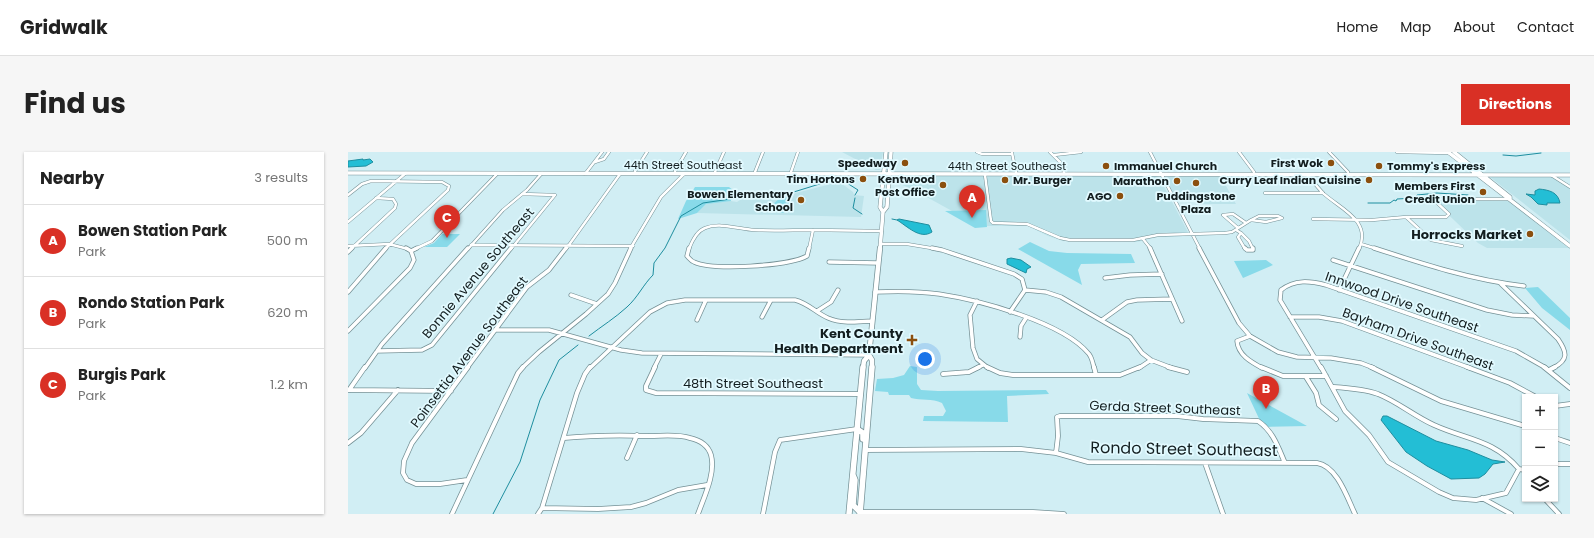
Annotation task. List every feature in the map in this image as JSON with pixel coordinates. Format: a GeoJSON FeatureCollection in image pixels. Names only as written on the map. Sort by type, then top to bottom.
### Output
{"type":"FeatureCollection","features":[{"type":"Feature","properties":{"kind":"main road"},"geometry":{"type":"LineString","coordinates":[[883,212],[880,207],[886,152]]}},
{"type":"Feature","properties":{"kind":"main road"},"geometry":{"type":"LineString","coordinates":[[849,514],[860,394],[864,361],[869,355],[883,212],[887,204],[891,152]]}},
{"type":"Feature","properties":{"kind":"main road"},"geometry":{"type":"LineString","coordinates":[[1449,152],[1506,193],[1510,199]]}},
{"type":"Feature","properties":{"kind":"main road"},"geometry":{"type":"LineString","coordinates":[[1455,153],[1494,188],[1570,246]]}},
{"type":"Feature","properties":{"kind":"main road"},"geometry":{"type":"LineString","coordinates":[[406,173],[420,170]]}},
{"type":"Feature","properties":{"kind":"main road","name":"44th Street Southeast"},"geometry":{"type":"LineString","coordinates":[[348,171],[480,170],[620,174],[783,175],[801,172],[835,172],[884,174]]}},
{"type":"Feature","properties":{"kind":"main road"},"geometry":{"type":"LineString","coordinates":[[471,173],[480,170]]}},
{"type":"Feature","properties":{"kind":"main road","name":"44th Street Southeast"},"geometry":{"type":"LineString","coordinates":[[348,171],[406,173],[542,173],[695,171],[828,175],[1095,175],[1159,173]]}},
{"type":"Feature","properties":{"kind":"main road"},"geometry":{"type":"LineString","coordinates":[[498,173],[510,171]]}},
{"type":"Feature","properties":{"kind":"main road"},"geometry":{"type":"LineString","coordinates":[[620,174],[630,171]]}},
{"type":"Feature","properties":{"kind":"main road"},"geometry":{"type":"LineString","coordinates":[[666,174],[675,171]]}},
{"type":"Feature","properties":{"kind":"main road"},"geometry":{"type":"LineString","coordinates":[[684,174],[695,171]]}},
{"type":"Feature","properties":{"kind":"main road"},"geometry":{"type":"LineString","coordinates":[[738,174],[746,172]]}},
{"type":"Feature","properties":{"kind":"main road"},"geometry":{"type":"LineString","coordinates":[[828,175],[835,172]]}},
{"type":"Feature","properties":{"kind":"main road","name":"44th Street Southeast"},"geometry":{"type":"LineString","coordinates":[[889,174],[976,172],[1423,172],[1570,174]]}},
{"type":"Feature","properties":{"kind":"main road"},"geometry":{"type":"LineString","coordinates":[[969,175],[976,172]]}},
{"type":"Feature","properties":{"kind":"main road"},"geometry":{"type":"LineString","coordinates":[[985,175],[994,172]]}},
{"type":"Feature","properties":{"kind":"main road"},"geometry":{"type":"LineString","coordinates":[[1056,175],[1064,172]]}},
{"type":"Feature","properties":{"kind":"main road"},"geometry":{"type":"LineString","coordinates":[[1095,175],[1099,172],[1113,172]]}},
{"type":"Feature","properties":{"kind":"main road"},"geometry":{"type":"LineString","coordinates":[[1223,174],[1223,172],[1227,172]]}},
{"type":"Feature","properties":{"kind":"main road"},"geometry":{"type":"LineString","coordinates":[[1234,174],[1251,174],[1254,172]]}},
{"type":"Feature","properties":{"kind":"main road"},"geometry":{"type":"LineString","coordinates":[[1307,174],[1314,172]]}},
{"type":"Feature","properties":{"kind":"main road"},"geometry":{"type":"LineString","coordinates":[[1341,175],[1341,173],[1348,172]]}},
{"type":"Feature","properties":{"kind":"main road"},"geometry":{"type":"LineString","coordinates":[[1411,175],[1415,172]]}},
{"type":"Feature","properties":{"kind":"main road"},"geometry":{"type":"LineString","coordinates":[[1419,175],[1419,173],[1423,172]]}},
{"type":"Feature","properties":{"kind":"main road","name":"44th Street Southeast"},"geometry":{"type":"LineString","coordinates":[[1213,173],[1341,175],[1478,173]]}},
{"type":"Feature","properties":{"kind":"main road"},"geometry":{"type":"LineString","coordinates":[[1494,188],[1506,193]]}},
{"type":"Feature","properties":{"kind":"main road"},"geometry":{"type":"LineString","coordinates":[[881,200],[883,203],[887,204]]}},
{"type":"Feature","properties":{"kind":"main road"},"geometry":{"type":"LineString","coordinates":[[860,513],[872,360],[869,355]]}},
{"type":"Feature","properties":{"kind":"main road"},"geometry":{"type":"LineString","coordinates":[[857,429],[863,433],[862,456],[864,458]]}},
{"type":"Feature","properties":{"kind":"main road"},"geometry":{"type":"LineString","coordinates":[[853,473],[855,480],[853,505],[860,513]]}},
{"type":"Feature","properties":{"kind":"street"},"geometry":{"type":"LineString","coordinates":[[586,172],[596,162],[602,152]]}},
{"type":"Feature","properties":{"kind":"street"},"geometry":{"type":"LineString","coordinates":[[596,162],[604,159],[609,152]]}},
{"type":"Feature","properties":{"kind":"street"},"geometry":{"type":"LineString","coordinates":[[635,171],[647,152]]}},
{"type":"Feature","properties":{"kind":"street"},"geometry":{"type":"LineString","coordinates":[[675,171],[686,152]]}},
{"type":"Feature","properties":{"kind":"street"},"geometry":{"type":"LineString","coordinates":[[715,172],[724,152]]}},
{"type":"Feature","properties":{"kind":"street"},"geometry":{"type":"LineString","coordinates":[[756,172],[763,152]]}},
{"type":"Feature","properties":{"kind":"street"},"geometry":{"type":"LineString","coordinates":[[792,173],[798,152]]}},
{"type":"Feature","properties":{"kind":"street"},"geometry":{"type":"LineString","coordinates":[[977,152],[981,154],[1012,153],[1016,172]]}},
{"type":"Feature","properties":{"kind":"street"},"geometry":{"type":"LineString","coordinates":[[1050,152],[1060,162],[1064,172]]}},
{"type":"Feature","properties":{"kind":"street"},"geometry":{"type":"LineString","coordinates":[[1054,156],[1081,152]]}},
{"type":"Feature","properties":{"kind":"street"},"geometry":{"type":"LineString","coordinates":[[1150,152],[1159,173],[1239,323],[1250,336],[1278,352],[1297,357],[1338,359],[1367,365],[1387,373],[1437,400],[1522,425]]}},
{"type":"Feature","properties":{"kind":"street"},"geometry":{"type":"LineString","coordinates":[[1239,152],[1254,172]]}},
{"type":"Feature","properties":{"kind":"street"},"geometry":{"type":"LineString","coordinates":[[1329,152],[1348,172]]}},
{"type":"Feature","properties":{"kind":"street"},"geometry":{"type":"LineString","coordinates":[[1397,152],[1449,152]]}},
{"type":"Feature","properties":{"kind":"street"},"geometry":{"type":"LineString","coordinates":[[348,222],[406,173]]}},
{"type":"Feature","properties":{"kind":"street"},"geometry":{"type":"LineString","coordinates":[[411,251],[432,241],[498,173]]}},
{"type":"Feature","properties":{"kind":"street"},"geometry":{"type":"LineString","coordinates":[[348,390],[376,351],[507,206],[522,194],[542,173]]}},
{"type":"Feature","properties":{"kind":"street","name":"Poinsettia Avenue Southeast"},"geometry":{"type":"LineString","coordinates":[[467,480],[424,486],[410,483],[405,479],[402,462],[412,443],[527,287],[552,267],[620,174]]}},
{"type":"Feature","properties":{"kind":"street"},"geometry":{"type":"LineString","coordinates":[[452,514],[518,373],[530,360],[608,294],[616,284],[623,263],[662,197],[677,184],[684,174]]}},
{"type":"Feature","properties":{"kind":"street"},"geometry":{"type":"LineString","coordinates":[[1307,174],[1323,194],[1341,206],[1355,220],[1363,234],[1361,244],[1339,290]]}},
{"type":"Feature","properties":{"kind":"street"},"geometry":{"type":"LineString","coordinates":[[1553,174],[1570,187]]}},
{"type":"Feature","properties":{"kind":"street"},"geometry":{"type":"LineString","coordinates":[[985,175],[991,221],[995,224],[1030,224],[1060,238],[1070,240],[1122,241],[1143,239],[1158,235],[1225,233],[1237,229],[1246,222],[1259,216],[1278,216],[1282,218],[1266,222],[1251,220]]}},
{"type":"Feature","properties":{"kind":"street"},"geometry":{"type":"LineString","coordinates":[[348,195],[366,182],[442,182],[449,186],[448,190],[388,245],[348,292]]}},
{"type":"Feature","properties":{"kind":"street"},"geometry":{"type":"LineString","coordinates":[[1265,193],[1323,194]]}},
{"type":"Feature","properties":{"kind":"street","name":"Bonnie Avenue Southeast"},"geometry":{"type":"LineString","coordinates":[[376,351],[422,350],[429,348],[555,195],[522,194]]}},
{"type":"Feature","properties":{"kind":"street"},"geometry":{"type":"LineString","coordinates":[[348,252],[395,208],[396,204],[393,199],[376,198]]}},
{"type":"Feature","properties":{"kind":"street"},"geometry":{"type":"LineString","coordinates":[[1313,219],[1381,220],[1406,217],[1449,216],[1448,213],[1434,200],[1438,198],[1510,199]]}},
{"type":"Feature","properties":{"kind":"street"},"geometry":{"type":"LineString","coordinates":[[1241,234],[1238,237],[1245,249],[1253,250],[1250,243],[1223,215],[1233,214],[1246,222]]}},
{"type":"Feature","properties":{"kind":"street"},"geometry":{"type":"LineString","coordinates":[[1406,217],[1431,240],[1462,246]]}},
{"type":"Feature","properties":{"kind":"street"},"geometry":{"type":"LineString","coordinates":[[813,229],[807,256],[800,260],[717,266],[696,264],[691,262],[687,256],[696,236],[700,231],[709,227],[756,230],[813,229],[882,231]]}},
{"type":"Feature","properties":{"kind":"street"},"geometry":{"type":"LineString","coordinates":[[1143,239],[1151,249],[1182,321]]}},
{"type":"Feature","properties":{"kind":"street"},"geometry":{"type":"LineString","coordinates":[[880,244],[907,244],[942,250],[1014,274],[1022,280],[1025,290]]}},
{"type":"Feature","properties":{"kind":"street"},"geometry":{"type":"LineString","coordinates":[[1361,244],[1440,269],[1501,284],[1524,286]]}},
{"type":"Feature","properties":{"kind":"street"},"geometry":{"type":"LineString","coordinates":[[348,246],[388,245],[402,247],[411,251],[414,260],[410,268],[348,330]]}},
{"type":"Feature","properties":{"kind":"street"},"geometry":{"type":"LineString","coordinates":[[471,245],[633,246]]}},
{"type":"Feature","properties":{"kind":"street"},"geometry":{"type":"LineString","coordinates":[[1333,260],[1487,310],[1512,315],[1534,316]]}},
{"type":"Feature","properties":{"kind":"street"},"geometry":{"type":"LineString","coordinates":[[829,262],[878,262]]}},
{"type":"Feature","properties":{"kind":"street"},"geometry":{"type":"LineString","coordinates":[[1106,278],[1130,275],[1162,274]]}},
{"type":"Feature","properties":{"kind":"street","name":"Innwood Drive Southeast"},"geometry":{"type":"LineString","coordinates":[[1519,469],[1506,493],[1476,500],[1453,498],[1439,492],[1388,462],[1370,435],[1345,411],[1333,387],[1281,301],[1280,294],[1282,288],[1289,284],[1314,282],[1516,351],[1549,370],[1570,388]]}},
{"type":"Feature","properties":{"kind":"street"},"geometry":{"type":"LineString","coordinates":[[1501,284],[1558,339],[1564,347],[1566,354],[1564,361],[1559,366],[1549,370]]}},
{"type":"Feature","properties":{"kind":"street"},"geometry":{"type":"LineString","coordinates":[[817,311],[831,302],[838,290]]}},
{"type":"Feature","properties":{"kind":"street"},"geometry":{"type":"LineString","coordinates":[[1010,312],[1025,290]]}},
{"type":"Feature","properties":{"kind":"street"},"geometry":{"type":"LineString","coordinates":[[1025,290],[1059,296],[1130,337],[1142,353],[1151,360],[1167,367],[1187,372]]}},
{"type":"Feature","properties":{"kind":"street"},"geometry":{"type":"LineString","coordinates":[[875,292],[916,292],[940,294],[977,301],[1026,318],[1051,328],[1082,347],[1090,355],[1096,375]]}},
{"type":"Feature","properties":{"kind":"street"},"geometry":{"type":"LineString","coordinates":[[571,295],[597,304]]}},
{"type":"Feature","properties":{"kind":"street"},"geometry":{"type":"LineString","coordinates":[[1102,320],[1127,302],[1172,299]]}},
{"type":"Feature","properties":{"kind":"street"},"geometry":{"type":"LineString","coordinates":[[538,514],[542,508],[585,374],[611,347],[648,313],[667,303],[685,300],[771,300],[802,302],[827,318],[840,321],[872,321]]}},
{"type":"Feature","properties":{"kind":"street"},"geometry":{"type":"LineString","coordinates":[[697,320],[706,300]]}},
{"type":"Feature","properties":{"kind":"street"},"geometry":{"type":"LineString","coordinates":[[762,317],[771,300]]}},
{"type":"Feature","properties":{"kind":"street"},"geometry":{"type":"LineString","coordinates":[[977,301],[970,315],[974,354],[983,365],[990,370],[1005,374],[1117,375],[1136,370],[1151,360]]}},
{"type":"Feature","properties":{"kind":"street","name":"Bayham Drive Southeast"},"geometry":{"type":"LineString","coordinates":[[1290,318],[1319,317],[1342,321],[1510,383],[1530,394]]}},
{"type":"Feature","properties":{"kind":"street"},"geometry":{"type":"LineString","coordinates":[[1020,337],[1021,326],[1026,318]]}},
{"type":"Feature","properties":{"kind":"street"},"geometry":{"type":"LineString","coordinates":[[496,330],[536,329],[562,333],[637,353],[869,355]]}},
{"type":"Feature","properties":{"kind":"street"},"geometry":{"type":"LineString","coordinates":[[1250,336],[1237,341],[1237,346],[1244,356],[1280,375],[1306,377],[1326,376]]}},
{"type":"Feature","properties":{"kind":"street","name":"48th Street Southeast"},"geometry":{"type":"LineString","coordinates":[[661,354],[646,390],[656,393],[860,394]]}},
{"type":"Feature","properties":{"kind":"street"},"geometry":{"type":"LineString","coordinates":[[943,374],[969,372],[983,365]]}},
{"type":"Feature","properties":{"kind":"street"},"geometry":{"type":"LineString","coordinates":[[1306,377],[1316,393],[1319,405],[1336,420]]}},
{"type":"Feature","properties":{"kind":"street"},"geometry":{"type":"LineString","coordinates":[[1333,387],[1376,393],[1433,425],[1494,445],[1504,452],[1519,469],[1522,470]]}},
{"type":"Feature","properties":{"kind":"street"},"geometry":{"type":"LineString","coordinates":[[348,390],[451,391]]}},
{"type":"Feature","properties":{"kind":"street"},"geometry":{"type":"LineString","coordinates":[[348,443],[361,433],[398,390]]}},
{"type":"Feature","properties":{"kind":"street"},"geometry":{"type":"LineString","coordinates":[[1558,406],[1570,404]]}},
{"type":"Feature","properties":{"kind":"street","name":"Gerda Street Southeast"},"geometry":{"type":"LineString","coordinates":[[1056,453],[1058,436],[1057,417],[1060,416],[1177,416],[1258,421],[1263,423],[1272,435],[1285,463]]}},
{"type":"Feature","properties":{"kind":"street"},"geometry":{"type":"LineString","coordinates":[[763,514],[775,452],[780,440],[839,430],[857,429]]}},
{"type":"Feature","properties":{"kind":"street"},"geometry":{"type":"LineString","coordinates":[[564,438],[580,436],[637,435],[685,436],[696,439],[705,445],[711,453],[712,465],[698,514]]}},
{"type":"Feature","properties":{"kind":"street"},"geometry":{"type":"LineString","coordinates":[[627,458],[637,435]]}},
{"type":"Feature","properties":{"kind":"street"},"geometry":{"type":"LineString","coordinates":[[1558,439],[1570,443]]}},
{"type":"Feature","properties":{"kind":"street","name":"Rondo Street Southeast"},"geometry":{"type":"LineString","coordinates":[[865,450],[1021,449],[1056,453],[1088,462],[1317,463],[1329,467],[1355,514]]}},
{"type":"Feature","properties":{"kind":"street"},"geometry":{"type":"LineString","coordinates":[[1205,463],[1223,514]]}},
{"type":"Feature","properties":{"kind":"street"},"geometry":{"type":"LineString","coordinates":[[1558,464],[1570,464]]}},
{"type":"Feature","properties":{"kind":"street"},"geometry":{"type":"LineString","coordinates":[[542,508],[602,509],[632,507],[648,503],[670,492],[693,486],[707,485]]}},
{"type":"Feature","properties":{"kind":"street"},"geometry":{"type":"LineString","coordinates":[[1482,498],[1511,514]]}},
{"type":"Feature","properties":{"kind":"street"},"geometry":{"type":"LineString","coordinates":[[1548,502],[1559,514]]}},
{"type":"Feature","properties":{"kind":"street"},"geometry":{"type":"LineString","coordinates":[[860,513],[1033,512],[1064,514]]}},
{"type":"Feature","properties":{"kind":"shaded area"},"geometry":{"type":"Polygon","coordinates":[[[842,152],[883,152],[880,170],[876,170],[842,152]]]}},
{"type":"Feature","properties":{"kind":"shaded area"},"geometry":{"type":"Polygon","coordinates":[[[370,159],[373,162],[366,166],[348,167],[348,161],[370,159]]]}},
{"type":"Feature","properties":{"kind":"shaded area"},"geometry":{"type":"Polygon","coordinates":[[[1153,175],[1159,177],[1190,236],[1158,237],[1137,242],[1063,241],[1048,236],[1028,226],[987,226],[985,210],[952,211],[914,190],[893,181],[893,176],[1153,175]]]}},
{"type":"Feature","properties":{"kind":"shaded area"},"geometry":{"type":"Polygon","coordinates":[[[1220,175],[1236,204],[1200,204],[1197,200],[1175,201],[1163,177],[1220,175]]]}},
{"type":"Feature","properties":{"kind":"shaded area"},"geometry":{"type":"Polygon","coordinates":[[[1490,177],[1556,177],[1570,186],[1570,240],[1490,177]]]}},
{"type":"Feature","properties":{"kind":"shaded area","name":"Bowen Elementary School"},"geometry":{"type":"Polygon","coordinates":[[[835,183],[845,186],[853,192],[854,195],[864,196],[861,217],[697,213],[706,204],[715,202],[737,202],[752,198],[780,197],[835,183]]]}},
{"type":"Feature","properties":{"kind":"shaded area"},"geometry":{"type":"Polygon","coordinates":[[[695,187],[729,187],[733,190],[730,197],[731,201],[706,204],[697,213],[678,219],[686,201],[695,187]]]}},
{"type":"Feature","properties":{"kind":"shaded area"},"geometry":{"type":"Polygon","coordinates":[[[1539,189],[1555,194],[1560,203],[1547,203],[1547,205],[1538,204],[1526,194],[1535,195],[1535,191],[1539,189]]]}},
{"type":"Feature","properties":{"kind":"shaded area"},"geometry":{"type":"Polygon","coordinates":[[[786,197],[790,200],[792,207],[787,212],[780,213],[773,204],[779,199],[786,197]]]}},
{"type":"Feature","properties":{"kind":"shaded area"},"geometry":{"type":"Polygon","coordinates":[[[1433,200],[1510,201],[1569,248],[1487,248],[1478,243],[1433,200]]]}},
{"type":"Feature","properties":{"kind":"shaded area"},"geometry":{"type":"Polygon","coordinates":[[[986,210],[987,227],[975,228],[945,211],[986,210]]]}},
{"type":"Feature","properties":{"kind":"shaded area"},"geometry":{"type":"Polygon","coordinates":[[[899,219],[929,225],[932,232],[927,234],[918,233],[909,229],[897,220],[899,219]]]}},
{"type":"Feature","properties":{"kind":"shaded area"},"geometry":{"type":"Polygon","coordinates":[[[442,234],[460,234],[447,247],[424,247],[434,243],[442,234]]]}},
{"type":"Feature","properties":{"kind":"shaded area"},"geometry":{"type":"Polygon","coordinates":[[[1030,242],[1049,251],[1067,253],[1131,254],[1135,263],[1081,264],[1078,270],[1082,285],[1018,249],[1030,242]]]}},
{"type":"Feature","properties":{"kind":"shaded area"},"geometry":{"type":"Polygon","coordinates":[[[1011,258],[1021,260],[1031,267],[1027,269],[1026,273],[1007,264],[1007,259],[1011,258]]]}},
{"type":"Feature","properties":{"kind":"shaded area"},"geometry":{"type":"Polygon","coordinates":[[[1266,260],[1273,265],[1243,278],[1234,261],[1266,260]]]}},
{"type":"Feature","properties":{"kind":"shaded area"},"geometry":{"type":"Polygon","coordinates":[[[1538,287],[1570,318],[1570,330],[1542,308],[1525,288],[1538,287]]]}},
{"type":"Feature","properties":{"kind":"shaded area"},"geometry":{"type":"Polygon","coordinates":[[[910,366],[917,367],[917,384],[921,390],[1046,390],[1049,394],[1007,396],[1008,422],[923,421],[924,416],[943,416],[946,411],[942,403],[911,398],[909,395],[889,395],[888,392],[875,391],[877,379],[893,378],[904,375],[910,366]]]}},
{"type":"Feature","properties":{"kind":"shaded area"},"geometry":{"type":"Polygon","coordinates":[[[1247,393],[1307,426],[1263,427],[1247,393]]]}},
{"type":"Feature","properties":{"kind":"shaded area"},"geometry":{"type":"Polygon","coordinates":[[[1383,416],[1387,416],[1436,441],[1468,450],[1492,460],[1505,462],[1493,464],[1485,474],[1479,478],[1451,479],[1427,466],[1406,452],[1381,420],[1383,416]]]}},
{"type":"Feature","properties":{"kind":"waterway"},"geometry":{"type":"LineString","coordinates":[[1503,155],[1516,156],[1541,153]]}},
{"type":"Feature","properties":{"kind":"waterway"},"geometry":{"type":"LineString","coordinates":[[589,336],[618,315],[634,299],[653,275],[654,263],[665,248],[681,216],[703,203],[737,198],[784,195],[839,178],[858,190],[855,195]]}},
{"type":"Feature","properties":{"kind":"waterway"},"geometry":{"type":"LineString","coordinates":[[1368,203],[1390,203],[1394,200],[1396,201],[1397,199],[1415,198],[1417,195],[1437,193],[1468,195]]}},
{"type":"Feature","properties":{"kind":"waterway"},"geometry":{"type":"LineString","coordinates":[[855,198],[853,208],[862,214]]}},
{"type":"Feature","properties":{"kind":"waterway"},"geometry":{"type":"LineString","coordinates":[[892,219],[897,220]]}},
{"type":"Feature","properties":{"kind":"waterway"},"geometry":{"type":"LineString","coordinates":[[493,514],[520,462],[540,400],[559,360],[578,345]]}},
{"type":"Feature","properties":{"kind":"place","name":"Speedway"},"geometry":{"type":"Point","coordinates":[905,163]}},
{"type":"Feature","properties":{"kind":"place","name":"First Wok"},"geometry":{"type":"Point","coordinates":[1331,163]}},
{"type":"Feature","properties":{"kind":"place","name":"Immanuel Church"},"geometry":{"type":"Point","coordinates":[1106,166]}},
{"type":"Feature","properties":{"kind":"place","name":"Tommy's Express"},"geometry":{"type":"Point","coordinates":[1379,166]}},
{"type":"Feature","properties":{"kind":"place","name":"Tim Hortons"},"geometry":{"type":"Point","coordinates":[863,179]}},
{"type":"Feature","properties":{"kind":"place","name":"Mr. Burger"},"geometry":{"type":"Point","coordinates":[1005,180]}},
{"type":"Feature","properties":{"kind":"place","name":"Curry Leaf Indian Cuisine"},"geometry":{"type":"Point","coordinates":[1369,180]}},
{"type":"Feature","properties":{"kind":"place","name":"Marathon"},"geometry":{"type":"Point","coordinates":[1177,181]}},
{"type":"Feature","properties":{"kind":"place","name":"Puddingstone Plaza"},"geometry":{"type":"Point","coordinates":[1196,183]}},
{"type":"Feature","properties":{"kind":"place","name":"Kentwood Post Office"},"geometry":{"type":"Point","coordinates":[943,185]}},
{"type":"Feature","properties":{"kind":"place","name":"Members First Credit Union"},"geometry":{"type":"Point","coordinates":[1483,192]}},
{"type":"Feature","properties":{"kind":"place","name":"AGO"},"geometry":{"type":"Point","coordinates":[1120,196]}},
{"type":"Feature","properties":{"kind":"place","name":"Bowen Elementary School"},"geometry":{"type":"Point","coordinates":[801,200]}},
{"type":"Feature","properties":{"kind":"place","name":"Bowen Station Park"},"geometry":{"type":"Point","coordinates":[972,218]}},
{"type":"Feature","properties":{"kind":"place","name":"Horrocks Market"},"geometry":{"type":"Point","coordinates":[1530,234]}},
{"type":"Feature","properties":{"kind":"place","name":"Burgis Park"},"geometry":{"type":"Point","coordinates":[447,238]}},
{"type":"Feature","properties":{"kind":"place","name":"Kent County Health Department"},"geometry":{"type":"Point","coordinates":[912,340]}},
{"type":"Feature","properties":{"kind":"place","name":"Rondo Station Park"},"geometry":{"type":"Point","coordinates":[1266,409]}}]}
